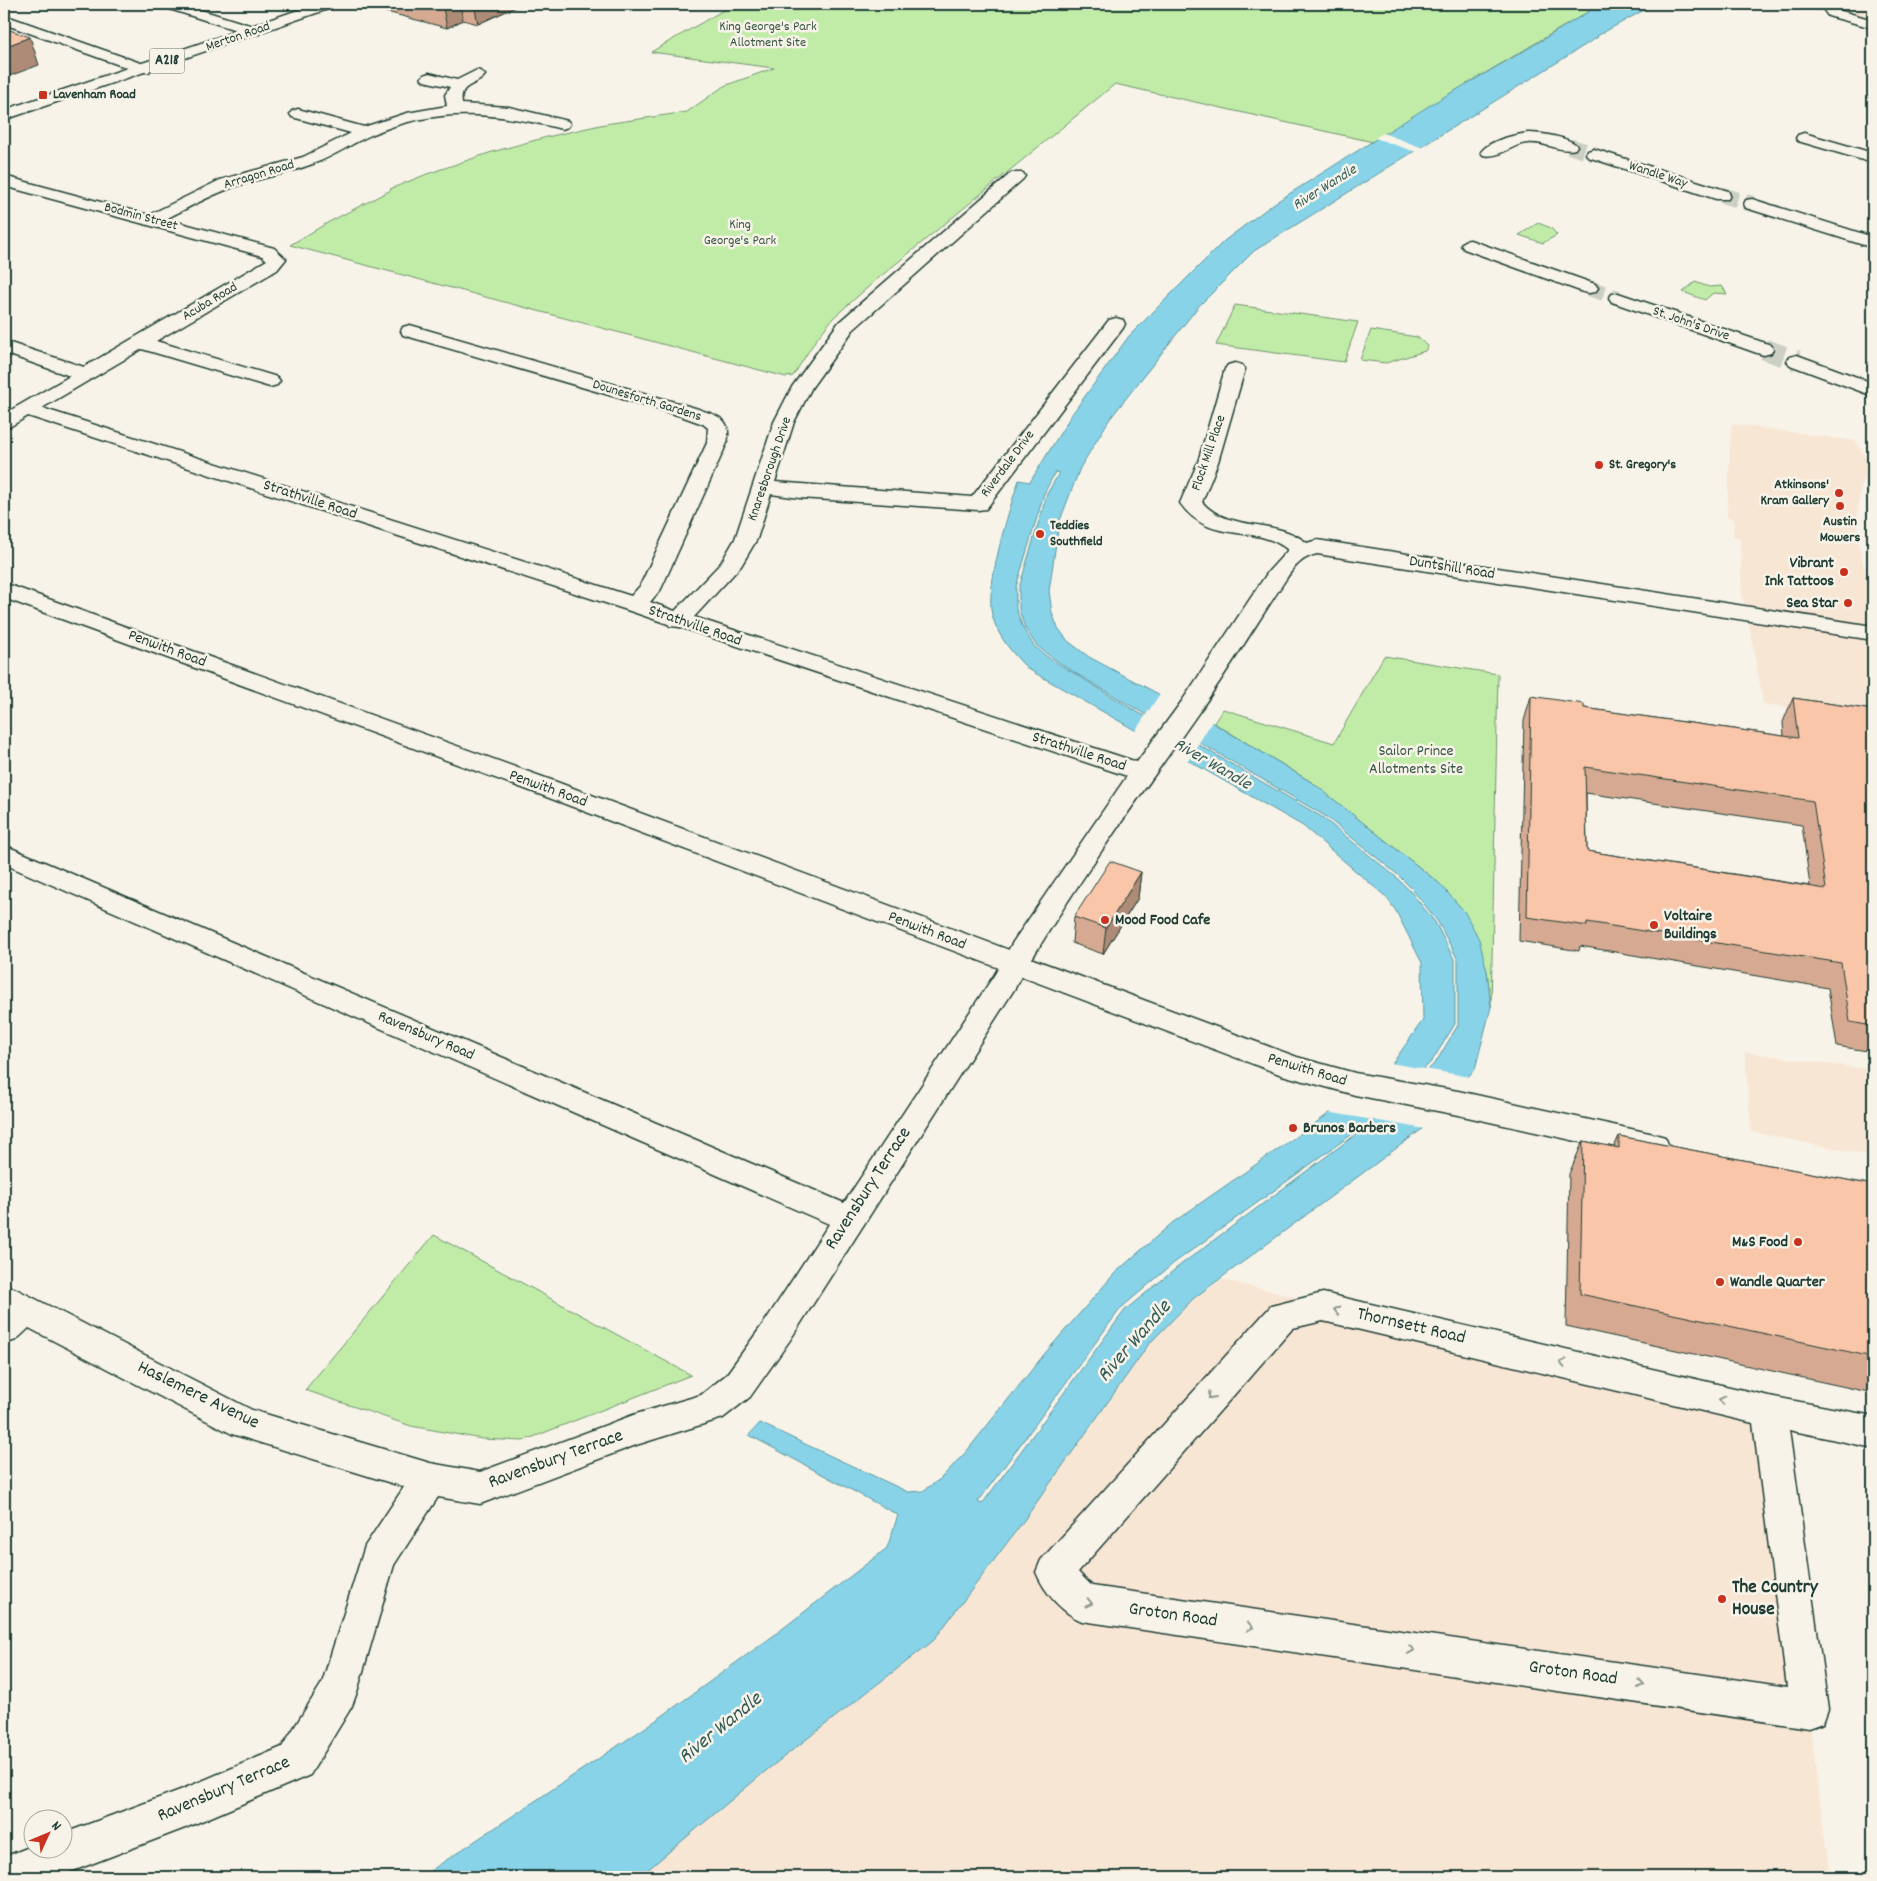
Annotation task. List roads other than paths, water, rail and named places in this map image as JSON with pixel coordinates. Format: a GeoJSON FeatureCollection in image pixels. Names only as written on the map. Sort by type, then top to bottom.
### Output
{"type":"FeatureCollection","features":[{"type":"Feature","properties":{"kind":"street"},"geometry":{"type":"LineString","coordinates":[[168,4],[254,31]]}},
{"type":"Feature","properties":{"kind":"street","name":"Merton Road"},"geometry":{"type":"LineString","coordinates":[[4,115],[144,69],[329,4]]}},
{"type":"Feature","properties":{"kind":"street"},"geometry":{"type":"LineString","coordinates":[[1833,4],[1830,9],[1833,13],[1873,24]]}},
{"type":"Feature","properties":{"kind":"street"},"geometry":{"type":"LineString","coordinates":[[4,19],[144,69]]}},
{"type":"Feature","properties":{"kind":"street"},"geometry":{"type":"LineString","coordinates":[[455,110],[453,95],[459,85],[477,75]]}},
{"type":"Feature","properties":{"kind":"street"},"geometry":{"type":"LineString","coordinates":[[429,78],[459,85]]}},
{"type":"Feature","properties":{"kind":"street"},"geometry":{"type":"LineString","coordinates":[[528,114],[547,102]]}},
{"type":"Feature","properties":{"kind":"street","name":"Arragon Road"},"geometry":{"type":"LineString","coordinates":[[152,220],[226,184],[309,160],[383,124],[413,116],[455,110],[501,110],[528,114],[562,124]]}},
{"type":"Feature","properties":{"kind":"street"},"geometry":{"type":"LineString","coordinates":[[298,114],[365,132]]}},
{"type":"Feature","properties":{"kind":"street"},"geometry":{"type":"LineString","coordinates":[[1489,152],[1511,140],[1527,137],[1548,139],[1569,146]]}},
{"type":"Feature","properties":{"kind":"street"},"geometry":{"type":"LineString","coordinates":[[1804,138],[1873,158]]}},
{"type":"Feature","properties":{"kind":"street","name":"Wandle Way"},"geometry":{"type":"LineString","coordinates":[[1594,154],[1722,195]]}},
{"type":"Feature","properties":{"kind":"street","name":"Knaresborough Drive"},"geometry":{"type":"LineString","coordinates":[[678,621],[730,566],[746,539],[784,422],[802,387],[846,326],[1017,176]]}},
{"type":"Feature","properties":{"kind":"street","name":"Bodmin Street"},"geometry":{"type":"LineString","coordinates":[[4,181],[268,252],[276,259]]}},
{"type":"Feature","properties":{"kind":"street"},"geometry":{"type":"LineString","coordinates":[[1752,204],[1873,243]]}},
{"type":"Feature","properties":{"kind":"street"},"geometry":{"type":"LineString","coordinates":[[1470,245],[1589,288]]}},
{"type":"Feature","properties":{"kind":"street","name":"Acuba Road"},"geometry":{"type":"LineString","coordinates":[[4,422],[271,266],[276,259]]}},
{"type":"Feature","properties":{"kind":"street","name":"St. John's Drive"},"geometry":{"type":"LineString","coordinates":[[1618,298],[1764,349]]}},
{"type":"Feature","properties":{"kind":"street","name":"Riverdale Drive"},"geometry":{"type":"LineString","coordinates":[[763,487],[800,492],[978,504],[1116,324]]}},
{"type":"Feature","properties":{"kind":"street","name":"Dounesforth Gardens"},"geometry":{"type":"LineString","coordinates":[[410,331],[688,412],[710,420],[718,426],[717,443],[664,561],[650,590],[635,605]]}},
{"type":"Feature","properties":{"kind":"street"},"geometry":{"type":"LineString","coordinates":[[141,343],[270,381]]}},
{"type":"Feature","properties":{"kind":"street"},"geometry":{"type":"LineString","coordinates":[[4,347],[84,374]]}},
{"type":"Feature","properties":{"kind":"street"},"geometry":{"type":"LineString","coordinates":[[1797,361],[1873,390]]}},
{"type":"Feature","properties":{"kind":"street","name":"Flock Mill Place"},"geometry":{"type":"LineString","coordinates":[[1235,369],[1208,462],[1191,503],[1205,519],[1223,525],[1276,534],[1288,539],[1302,550]]}},
{"type":"Feature","properties":{"kind":"street","name":"Strathville Road"},"geometry":{"type":"LineString","coordinates":[[26,409],[635,605],[678,621],[1149,764],[1014,965]]}},
{"type":"Feature","properties":{"kind":"street","name":"Duntshill Road"},"geometry":{"type":"LineString","coordinates":[[1302,550],[1317,547],[1873,633]]}},
{"type":"Feature","properties":{"kind":"street"},"geometry":{"type":"LineString","coordinates":[[1149,764],[1191,706],[1276,577],[1290,558],[1302,550]]}},
{"type":"Feature","properties":{"kind":"street","name":"Penwith Road"},"geometry":{"type":"LineString","coordinates":[[4,590],[545,787],[1014,965],[1292,1067],[1355,1084],[1458,1104],[1682,1153]]}},
{"type":"Feature","properties":{"kind":"street","name":"Ravensbury Road"},"geometry":{"type":"LineString","coordinates":[[4,854],[849,1219]]}},
{"type":"Feature","properties":{"kind":"street","name":"Ravensbury Terrace"},"geometry":{"type":"LineString","coordinates":[[4,1877],[185,1808],[296,1761],[338,1692],[378,1558],[430,1479],[480,1488],[636,1430],[711,1407],[738,1386],[778,1330],[1014,965]]}},
{"type":"Feature","properties":{"kind":"street","name":"Thornsett Road"},"geometry":{"type":"LineString","coordinates":[[1054,1572],[1283,1316],[1323,1307],[1769,1411],[1873,1432]]}},
{"type":"Feature","properties":{"kind":"street","name":"Haslemere Avenue"},"geometry":{"type":"LineString","coordinates":[[11,1313],[43,1318],[244,1423],[430,1479]]}},
{"type":"Feature","properties":{"kind":"street","name":"Groton Road"},"geometry":{"type":"LineString","coordinates":[[1054,1572],[1082,1603],[1809,1709],[1769,1411]]}},
{"type":"Feature","properties":{"kind":"water","name":"River Wandle"},"geometry":{"type":"Polygon","coordinates":[[[1601,4],[1655,4],[1597,36],[1254,251],[1198,307],[1109,420],[1080,468],[1059,523],[1049,591],[1052,613],[1058,628],[1068,641],[1089,657],[1213,723],[1313,783],[1439,883],[1464,911],[1479,939],[1487,971],[1491,1007],[1475,1069],[1421,1130],[1194,1298],[1149,1344],[1022,1523],[933,1641],[767,1770],[639,1877],[421,1877],[658,1719],[773,1636],[887,1548],[898,1515],[749,1435],[760,1423],[908,1492],[923,1491],[940,1479],[966,1452],[1046,1352],[1115,1273],[1172,1223],[1327,1115],[1392,1064],[1423,1020],[1422,963],[1396,911],[1386,897],[1303,826],[1028,669],[1006,644],[998,630],[992,615],[992,586],[999,548],[1019,480],[1030,482],[1072,414],[1129,336],[1224,241],[1273,204],[1435,102],[1601,4]],[[1055,472],[1044,494],[1016,587],[1016,609],[1023,628],[1034,646],[1049,658],[1139,713],[1206,749],[1322,817],[1396,877],[1411,892],[1435,922],[1455,961],[1455,1024],[1432,1061],[1366,1124],[1174,1263],[1121,1308],[978,1502],[982,1504],[1125,1310],[1179,1266],[1370,1124],[1436,1062],[1458,1025],[1458,960],[1438,922],[1413,890],[1398,875],[1325,816],[1077,674],[1036,645],[1025,628],[1019,610],[1019,588],[1047,494],[1059,473],[1055,472]]]}},
{"type":"Feature","properties":{"kind":"tunnel"},"geometry":{"type":"LineString","coordinates":[[1569,146],[1594,154]]}},
{"type":"Feature","properties":{"kind":"tunnel"},"geometry":{"type":"LineString","coordinates":[[1722,195],[1752,204]]}},
{"type":"Feature","properties":{"kind":"tunnel"},"geometry":{"type":"LineString","coordinates":[[1589,288],[1618,298]]}},
{"type":"Feature","properties":{"kind":"tunnel"},"geometry":{"type":"LineString","coordinates":[[1764,349],[1797,361]]}},
{"type":"Feature","properties":{"kind":"place","name":"Lavenham Road"},"geometry":{"type":"Point","coordinates":[43,95]}},
{"type":"Feature","properties":{"kind":"place","name":"St. Gregory's"},"geometry":{"type":"Point","coordinates":[1599,465]}},
{"type":"Feature","properties":{"kind":"place","name":"Atkinsons' Kram Gallery"},"geometry":{"type":"Point","coordinates":[1839,493]}},
{"type":"Feature","properties":{"kind":"place","name":"Austin Mowers"},"geometry":{"type":"Point","coordinates":[1840,506]}},
{"type":"Feature","properties":{"kind":"place","name":"Teddies Southfield"},"geometry":{"type":"Point","coordinates":[1040,534]}},
{"type":"Feature","properties":{"kind":"place","name":"Vibrant Ink Tattoos"},"geometry":{"type":"Point","coordinates":[1844,572]}},
{"type":"Feature","properties":{"kind":"place","name":"Sea Star"},"geometry":{"type":"Point","coordinates":[1848,603]}},
{"type":"Feature","properties":{"kind":"place","name":"Mood Food Cafe"},"geometry":{"type":"Point","coordinates":[1105,920]}},
{"type":"Feature","properties":{"kind":"place","name":"Voltaire Buildings"},"geometry":{"type":"Point","coordinates":[1654,925]}},
{"type":"Feature","properties":{"kind":"place","name":"Brunos Barbers"},"geometry":{"type":"Point","coordinates":[1293,1128]}},
{"type":"Feature","properties":{"kind":"place","name":"M&S Food"},"geometry":{"type":"Point","coordinates":[1798,1242]}},
{"type":"Feature","properties":{"kind":"place","name":"Wandle Quarter"},"geometry":{"type":"Point","coordinates":[1720,1282]}},
{"type":"Feature","properties":{"kind":"place","name":"The Country House"},"geometry":{"type":"Point","coordinates":[1722,1599]}},
{"type":"Feature","properties":{"kind":"park label","name":"King George's Park Allotment Site"},"geometry":{"type":"Point","coordinates":[768,36]}},
{"type":"Feature","properties":{"kind":"park label","name":"King George's Park"},"geometry":{"type":"Point","coordinates":[740,234]}},
{"type":"Feature","properties":{"kind":"park label","name":"Sailor Prince Allotments Site"},"geometry":{"type":"Point","coordinates":[1416,760]}}]}
